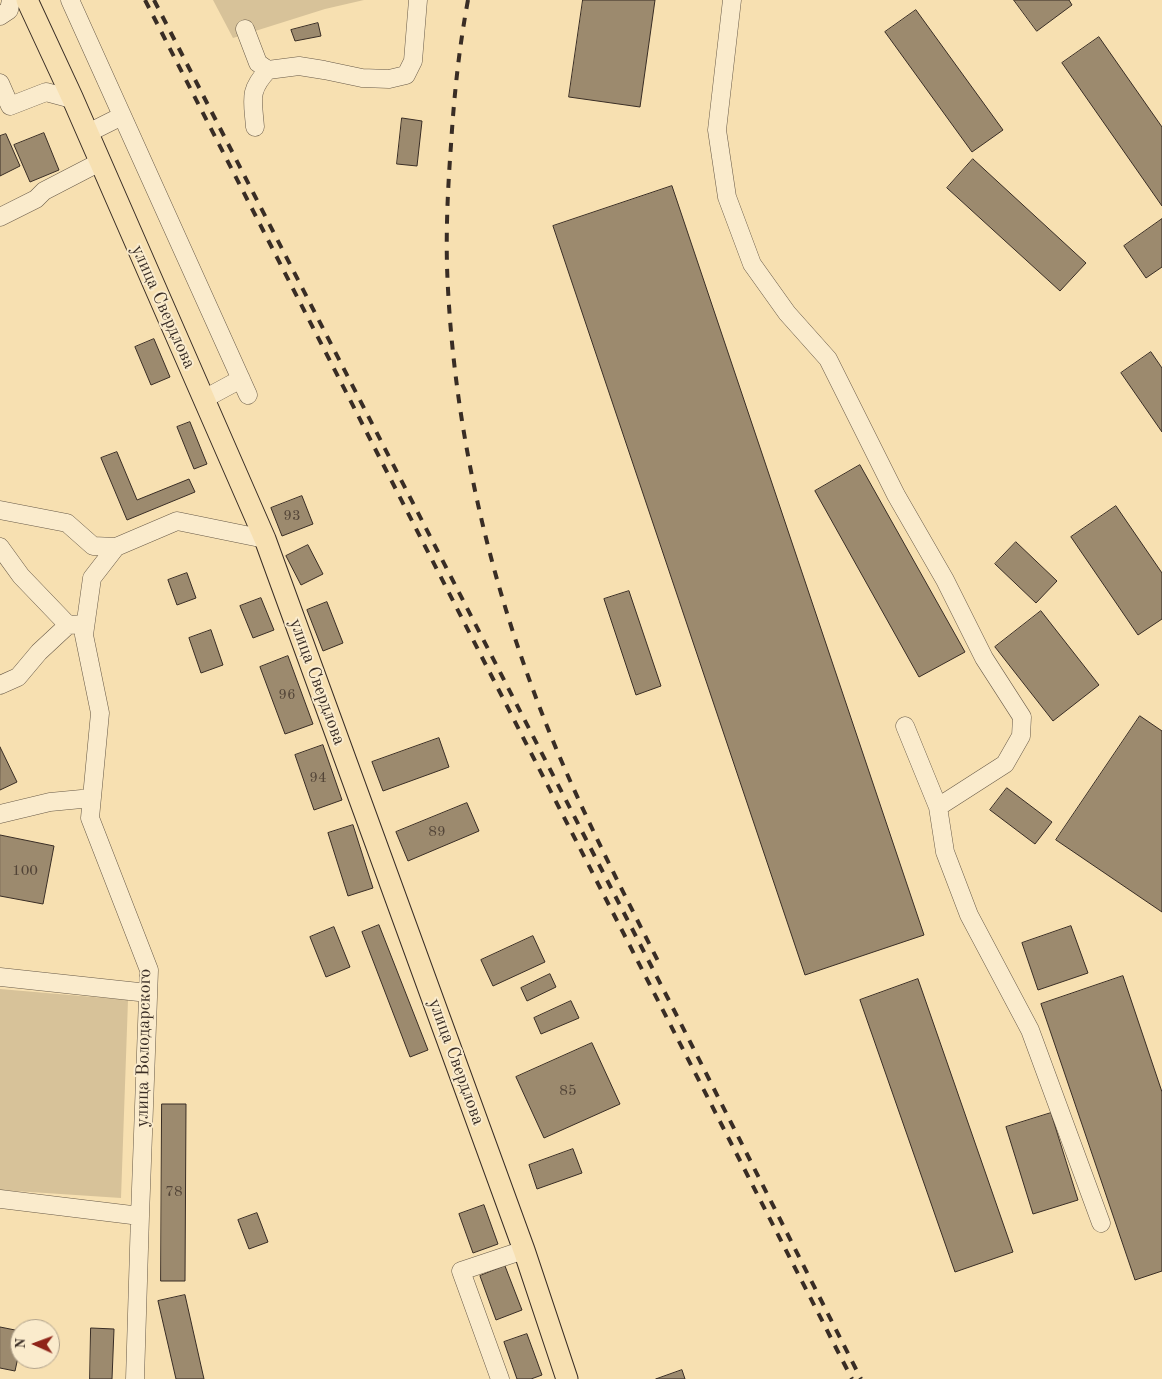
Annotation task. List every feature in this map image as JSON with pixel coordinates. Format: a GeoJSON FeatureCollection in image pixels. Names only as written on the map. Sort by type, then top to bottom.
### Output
{"type":"FeatureCollection","features":[{"type":"Feature","properties":{"kind":"main road","name":"улица Свердлова"},"geometry":{"type":"LineString","coordinates":[[27,0],[88,133],[265,539],[524,1250],[567,1379]]}},
{"type":"Feature","properties":{"kind":"street"},"geometry":{"type":"LineString","coordinates":[[0,16],[8,10],[11,0]]}},
{"type":"Feature","properties":{"kind":"street"},"geometry":{"type":"LineString","coordinates":[[70,0],[248,395]]}},
{"type":"Feature","properties":{"kind":"street"},"geometry":{"type":"LineString","coordinates":[[255,127],[252,92],[268,70],[299,66],[362,78],[389,79],[406,75],[413,60],[418,0]]}},
{"type":"Feature","properties":{"kind":"street"},"geometry":{"type":"LineString","coordinates":[[732,0],[717,130],[727,197],[752,264],[787,313],[828,358],[896,495],[945,580],[984,658],[1022,717],[1021,736],[1005,764],[938,807]]}},
{"type":"Feature","properties":{"kind":"street"},"geometry":{"type":"LineString","coordinates":[[245,29],[258,63],[268,70]]}},
{"type":"Feature","properties":{"kind":"street"},"geometry":{"type":"LineString","coordinates":[[0,83],[10,106],[46,92],[72,98]]}},
{"type":"Feature","properties":{"kind":"street"},"geometry":{"type":"LineString","coordinates":[[88,133],[122,116]]}},
{"type":"Feature","properties":{"kind":"street"},"geometry":{"type":"LineString","coordinates":[[0,217],[36,199],[44,191],[100,162]]}},
{"type":"Feature","properties":{"kind":"street"},"geometry":{"type":"LineString","coordinates":[[204,399],[241,379]]}},
{"type":"Feature","properties":{"kind":"street"},"geometry":{"type":"LineString","coordinates":[[0,510],[67,523],[93,546],[116,547]]}},
{"type":"Feature","properties":{"kind":"street","name":"улица Володарского"},"geometry":{"type":"LineString","coordinates":[[135,1379],[149,970],[90,818],[100,713],[84,635],[77,625],[92,578],[116,547],[177,521],[265,539]]}},
{"type":"Feature","properties":{"kind":"street"},"geometry":{"type":"LineString","coordinates":[[0,547],[21,576],[77,625],[39,652],[18,677],[0,686]]}},
{"type":"Feature","properties":{"kind":"street"},"geometry":{"type":"LineString","coordinates":[[905,726],[938,807],[945,852],[969,915],[1030,1030],[1101,1223]]}},
{"type":"Feature","properties":{"kind":"street"},"geometry":{"type":"LineString","coordinates":[[0,814],[50,802],[92,798]]}},
{"type":"Feature","properties":{"kind":"street"},"geometry":{"type":"LineString","coordinates":[[0,977],[148,992]]}},
{"type":"Feature","properties":{"kind":"street"},"geometry":{"type":"LineString","coordinates":[[0,1199],[140,1216]]}},
{"type":"Feature","properties":{"kind":"street"},"geometry":{"type":"LineString","coordinates":[[500,1379],[461,1271],[524,1250]]}},
{"type":"Feature","properties":{"kind":"shaded area"},"geometry":{"type":"Polygon","coordinates":[[[213,0],[364,0],[325,9],[233,38],[213,0]]]}},
{"type":"Feature","properties":{"kind":"shaded area"},"geometry":{"type":"Polygon","coordinates":[[[0,989],[128,1000],[121,1198],[0,1190],[0,989]]]}},
{"type":"Feature","properties":{"kind":"building"},"geometry":{"type":"Polygon","coordinates":[[[583,0],[655,0],[640,107],[569,97],[583,0]]]}},
{"type":"Feature","properties":{"kind":"building"},"geometry":{"type":"Polygon","coordinates":[[[1014,0],[1069,0],[1072,5],[1037,31],[1014,0]]]}},
{"type":"Feature","properties":{"kind":"building"},"geometry":{"type":"Polygon","coordinates":[[[916,10],[1003,130],[972,152],[885,32],[916,10]]]}},
{"type":"Feature","properties":{"kind":"building"},"geometry":{"type":"Polygon","coordinates":[[[318,23],[321,36],[295,41],[291,30],[318,23]]]}},
{"type":"Feature","properties":{"kind":"building"},"geometry":{"type":"Polygon","coordinates":[[[1099,37],[1162,127],[1162,206],[1062,63],[1099,37]]]}},
{"type":"Feature","properties":{"kind":"building"},"geometry":{"type":"Polygon","coordinates":[[[402,118],[422,121],[417,166],[397,164],[402,118]]]}},
{"type":"Feature","properties":{"kind":"building"},"geometry":{"type":"Polygon","coordinates":[[[44,133],[59,170],[30,182],[14,145],[44,133]]]}},
{"type":"Feature","properties":{"kind":"building"},"geometry":{"type":"Polygon","coordinates":[[[6,134],[20,166],[0,176],[0,136],[6,134]]]}},
{"type":"Feature","properties":{"kind":"building"},"geometry":{"type":"Polygon","coordinates":[[[973,159],[1086,263],[1060,291],[947,188],[973,159]]]}},
{"type":"Feature","properties":{"kind":"building"},"geometry":{"type":"Polygon","coordinates":[[[672,186],[924,935],[805,975],[553,226],[672,186]]]}},
{"type":"Feature","properties":{"kind":"building"},"geometry":{"type":"Polygon","coordinates":[[[1162,219],[1162,267],[1146,278],[1124,246],[1162,219]]]}},
{"type":"Feature","properties":{"kind":"building"},"geometry":{"type":"Polygon","coordinates":[[[154,339],[170,377],[151,385],[135,347],[154,339]]]}},
{"type":"Feature","properties":{"kind":"building"},"geometry":{"type":"Polygon","coordinates":[[[1151,352],[1162,368],[1162,432],[1121,373],[1151,352]]]}},
{"type":"Feature","properties":{"kind":"building"},"geometry":{"type":"Polygon","coordinates":[[[190,422],[207,464],[194,469],[177,427],[190,422]]]}},
{"type":"Feature","properties":{"kind":"building"},"geometry":{"type":"Polygon","coordinates":[[[117,452],[137,500],[189,479],[195,492],[127,520],[101,458],[117,452]]]}},
{"type":"Feature","properties":{"kind":"building"},"geometry":{"type":"Polygon","coordinates":[[[860,465],[965,652],[919,677],[815,491],[860,465]]]}},
{"type":"Feature","properties":{"kind":"building"},"geometry":{"type":"Polygon","coordinates":[[[302,496],[313,524],[282,536],[271,508],[302,496]]]}},
{"type":"Feature","properties":{"kind":"building"},"geometry":{"type":"Polygon","coordinates":[[[1116,506],[1162,573],[1162,619],[1138,635],[1071,537],[1116,506]]]}},
{"type":"Feature","properties":{"kind":"building"},"geometry":{"type":"Polygon","coordinates":[[[1016,542],[1057,581],[1036,603],[995,564],[1016,542]]]}},
{"type":"Feature","properties":{"kind":"building"},"geometry":{"type":"Polygon","coordinates":[[[308,545],[323,574],[301,585],[286,556],[308,545]]]}},
{"type":"Feature","properties":{"kind":"building"},"geometry":{"type":"Polygon","coordinates":[[[187,573],[196,598],[177,605],[168,580],[187,573]]]}},
{"type":"Feature","properties":{"kind":"building"},"geometry":{"type":"Polygon","coordinates":[[[629,591],[661,686],[636,695],[604,599],[629,591]]]}},
{"type":"Feature","properties":{"kind":"building"},"geometry":{"type":"Polygon","coordinates":[[[261,598],[274,630],[253,638],[240,606],[261,598]]]}},
{"type":"Feature","properties":{"kind":"building"},"geometry":{"type":"Polygon","coordinates":[[[327,602],[343,643],[323,651],[307,610],[327,602]]]}},
{"type":"Feature","properties":{"kind":"building"},"geometry":{"type":"Polygon","coordinates":[[[1041,611],[1099,685],[1053,721],[995,647],[1041,611]]]}},
{"type":"Feature","properties":{"kind":"building"},"geometry":{"type":"Polygon","coordinates":[[[211,630],[223,665],[201,673],[189,638],[211,630]]]}},
{"type":"Feature","properties":{"kind":"building"},"geometry":{"type":"Polygon","coordinates":[[[288,656],[313,724],[285,734],[260,667],[288,656]]]}},
{"type":"Feature","properties":{"kind":"building"},"geometry":{"type":"Polygon","coordinates":[[[1140,716],[1162,731],[1162,912],[1056,840],[1140,716]]]}},
{"type":"Feature","properties":{"kind":"building"},"geometry":{"type":"Polygon","coordinates":[[[439,738],[449,767],[383,791],[372,762],[439,738]]]}},
{"type":"Feature","properties":{"kind":"building"},"geometry":{"type":"Polygon","coordinates":[[[323,745],[342,800],[314,810],[295,755],[323,745]]]}},
{"type":"Feature","properties":{"kind":"building"},"geometry":{"type":"Polygon","coordinates":[[[0,747],[17,782],[0,790],[0,747]]]}},
{"type":"Feature","properties":{"kind":"building"},"geometry":{"type":"Polygon","coordinates":[[[1007,788],[1052,822],[1035,844],[990,810],[1007,788]]]}},
{"type":"Feature","properties":{"kind":"building"},"geometry":{"type":"Polygon","coordinates":[[[467,803],[479,831],[408,861],[396,832],[467,803]]]}},
{"type":"Feature","properties":{"kind":"building"},"geometry":{"type":"Polygon","coordinates":[[[353,825],[373,888],[348,896],[328,833],[353,825]]]}},
{"type":"Feature","properties":{"kind":"building"},"geometry":{"type":"Polygon","coordinates":[[[0,835],[54,846],[43,904],[0,896],[0,835]]]}},
{"type":"Feature","properties":{"kind":"building"},"geometry":{"type":"Polygon","coordinates":[[[379,925],[428,1050],[410,1057],[362,932],[379,925]]]}},
{"type":"Feature","properties":{"kind":"building"},"geometry":{"type":"Polygon","coordinates":[[[1071,926],[1088,973],[1038,990],[1022,943],[1071,926]]]}},
{"type":"Feature","properties":{"kind":"building"},"geometry":{"type":"Polygon","coordinates":[[[334,927],[350,967],[326,977],[310,937],[334,927]]]}},
{"type":"Feature","properties":{"kind":"building"},"geometry":{"type":"Polygon","coordinates":[[[533,936],[545,962],[493,986],[481,960],[533,936]]]}},
{"type":"Feature","properties":{"kind":"building"},"geometry":{"type":"Polygon","coordinates":[[[550,974],[556,987],[527,1001],[521,988],[550,974]]]}},
{"type":"Feature","properties":{"kind":"building"},"geometry":{"type":"Polygon","coordinates":[[[1123,976],[1162,1092],[1162,1271],[1135,1280],[1041,1004],[1123,976]]]}},
{"type":"Feature","properties":{"kind":"building"},"geometry":{"type":"Polygon","coordinates":[[[918,979],[1013,1252],[955,1272],[860,1000],[918,979]]]}},
{"type":"Feature","properties":{"kind":"building"},"geometry":{"type":"Polygon","coordinates":[[[571,1001],[579,1018],[541,1034],[534,1018],[571,1001]]]}},
{"type":"Feature","properties":{"kind":"building"},"geometry":{"type":"Polygon","coordinates":[[[592,1043],[620,1104],[544,1138],[516,1077],[592,1043]]]}},
{"type":"Feature","properties":{"kind":"building"},"geometry":{"type":"Polygon","coordinates":[[[162,1104],[186,1104],[185,1281],[161,1281],[162,1104]]]}},
{"type":"Feature","properties":{"kind":"building"},"geometry":{"type":"Polygon","coordinates":[[[1051,1113],[1078,1200],[1033,1214],[1006,1127],[1051,1113]]]}},
{"type":"Feature","properties":{"kind":"building"},"geometry":{"type":"Polygon","coordinates":[[[573,1149],[582,1173],[537,1189],[529,1165],[573,1149]]]}},
{"type":"Feature","properties":{"kind":"building"},"geometry":{"type":"Polygon","coordinates":[[[484,1205],[498,1244],[473,1253],[459,1214],[484,1205]]]}},
{"type":"Feature","properties":{"kind":"building"},"geometry":{"type":"Polygon","coordinates":[[[257,1213],[268,1242],[249,1249],[238,1220],[257,1213]]]}},
{"type":"Feature","properties":{"kind":"building"},"geometry":{"type":"Polygon","coordinates":[[[505,1266],[522,1310],[496,1320],[480,1276],[505,1266]]]}},
{"type":"Feature","properties":{"kind":"building"},"geometry":{"type":"Polygon","coordinates":[[[185,1295],[204,1379],[176,1379],[158,1301],[185,1295]]]}},
{"type":"Feature","properties":{"kind":"building"},"geometry":{"type":"Polygon","coordinates":[[[0,1327],[10,1329],[10,1369],[15,1369],[15,1371],[0,1368],[0,1327]]]}},
{"type":"Feature","properties":{"kind":"building"},"geometry":{"type":"Polygon","coordinates":[[[91,1328],[114,1329],[112,1379],[90,1379],[91,1328]]]}},
{"type":"Feature","properties":{"kind":"building"},"geometry":{"type":"Polygon","coordinates":[[[527,1334],[542,1375],[531,1379],[517,1379],[504,1342],[527,1334]]]}},
{"type":"Feature","properties":{"kind":"building"},"geometry":{"type":"Polygon","coordinates":[[[682,1370],[685,1379],[656,1379],[682,1370]]]}},
{"type":"Feature","properties":{"kind":"railway"},"geometry":{"type":"LineString","coordinates":[[145,0],[852,1379]]}},
{"type":"Feature","properties":{"kind":"railway"},"geometry":{"type":"LineString","coordinates":[[154,0],[677,1016],[861,1379]]}},
{"type":"Feature","properties":{"kind":"railway"},"geometry":{"type":"LineString","coordinates":[[468,0],[459,54],[454,108],[448,190],[447,266],[456,378],[474,488],[502,597],[551,737],[611,867],[659,963]]}}]}
